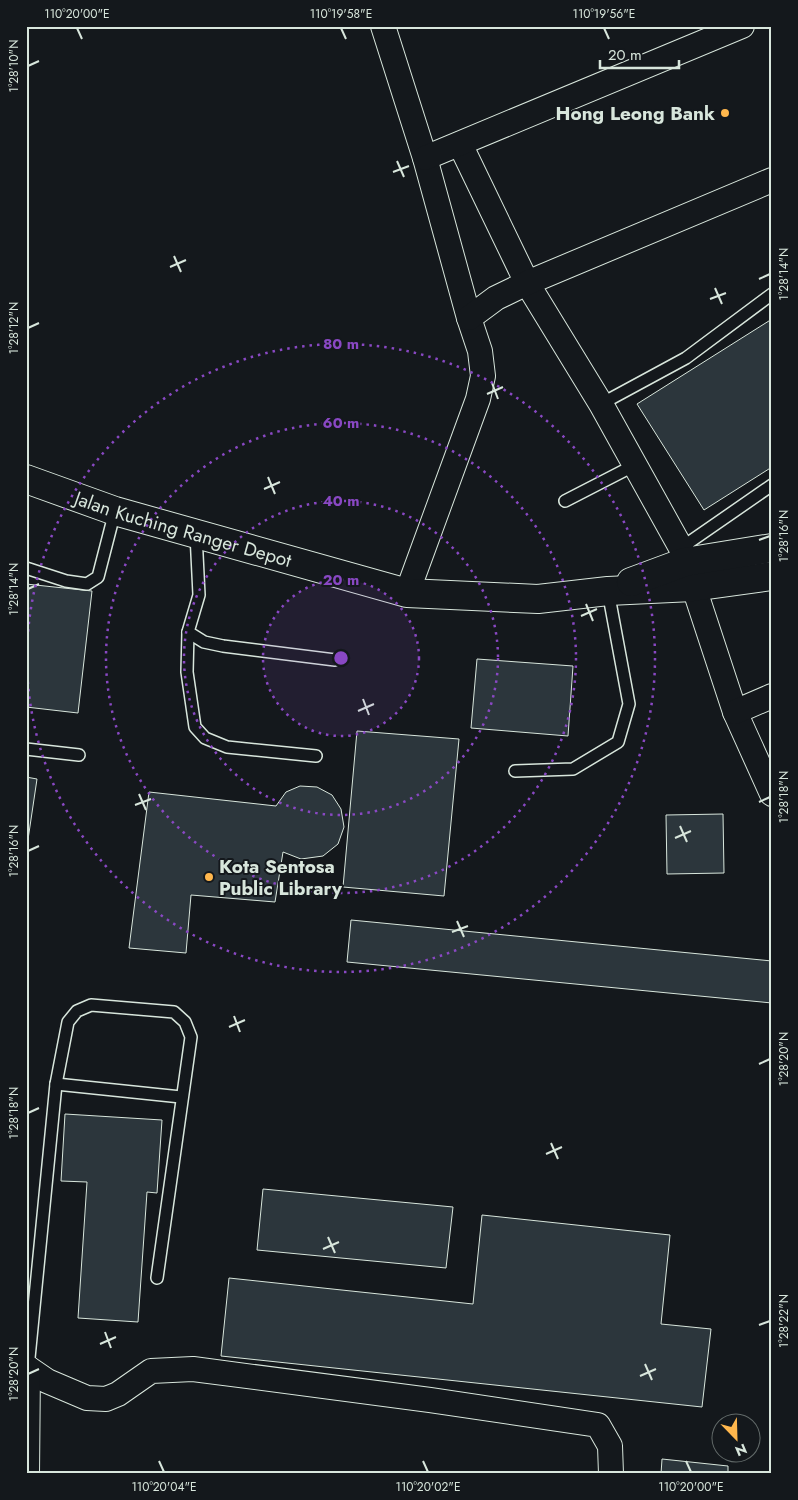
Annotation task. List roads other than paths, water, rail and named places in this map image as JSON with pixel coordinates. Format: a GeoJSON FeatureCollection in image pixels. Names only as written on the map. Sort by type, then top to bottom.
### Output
{"type":"FeatureCollection","features":[{"type":"Feature","properties":{"kind":"street"},"geometry":{"type":"LineString","coordinates":[[383,26],[425,158],[469,318],[480,351],[483,376],[478,399],[407,593]]}},
{"type":"Feature","properties":{"kind":"street"},"geometry":{"type":"LineString","coordinates":[[425,158],[742,26]]}},
{"type":"Feature","properties":{"kind":"street"},"geometry":{"type":"LineString","coordinates":[[460,144],[527,283],[601,404],[686,566],[735,712],[772,794]]}},
{"type":"Feature","properties":{"kind":"street"},"geometry":{"type":"LineString","coordinates":[[469,318],[496,298],[527,283],[772,180]]}},
{"type":"Feature","properties":{"kind":"street","name":"Jalan Kuching Ranger Depot"},"geometry":{"type":"LineString","coordinates":[[26,479],[115,511],[196,533],[304,566],[407,593],[538,598],[608,591],[686,566],[772,548]]}},
{"type":"Feature","properties":{"kind":"street","name":"Jalan Kuching Ranger Depot"},"geometry":{"type":"LineString","coordinates":[[686,566],[772,576]]}},
{"type":"Feature","properties":{"kind":"street"},"geometry":{"type":"LineString","coordinates":[[735,712],[772,696]]}},
{"type":"Feature","properties":{"kind":"street"},"geometry":{"type":"LineString","coordinates":[[27,1474],[28,1368]]}},
{"type":"Feature","properties":{"kind":"street"},"geometry":{"type":"LineString","coordinates":[[28,1368],[47,1381],[87,1398],[106,1399],[118,1394],[151,1370],[194,1369],[430,1400],[598,1425],[610,1446],[611,1474]]}},
{"type":"Feature","properties":{"kind":"lane"},"geometry":{"type":"LineString","coordinates":[[601,404],[686,358],[771,296]]}},
{"type":"Feature","properties":{"kind":"lane"},"geometry":{"type":"LineString","coordinates":[[565,501],[634,466]]}},
{"type":"Feature","properties":{"kind":"lane"},"geometry":{"type":"LineString","coordinates":[[686,566],[772,485]]}},
{"type":"Feature","properties":{"kind":"lane"},"geometry":{"type":"LineString","coordinates":[[26,568],[66,581],[87,584],[98,577],[115,511]]}},
{"type":"Feature","properties":{"kind":"lane"},"geometry":{"type":"LineString","coordinates":[[196,533],[199,595],[188,632],[187,672],[195,727],[205,738],[227,747],[316,756]]}},
{"type":"Feature","properties":{"kind":"lane"},"geometry":{"type":"LineString","coordinates":[[515,771],[573,768],[618,742],[629,704],[608,591]]}},
{"type":"Feature","properties":{"kind":"lane"},"geometry":{"type":"LineString","coordinates":[[188,632],[204,642],[223,646],[335,660]]}},
{"type":"Feature","properties":{"kind":"lane"},"geometry":{"type":"LineString","coordinates":[[26,749],[79,755]]}},
{"type":"Feature","properties":{"kind":"lane"},"geometry":{"type":"LineString","coordinates":[[28,1368],[56,1084],[68,1022],[78,1011],[91,1005],[174,1012],[185,1022],[191,1037],[181,1097],[157,1278]]}},
{"type":"Feature","properties":{"kind":"lane"},"geometry":{"type":"LineString","coordinates":[[56,1084],[181,1097]]}},
{"type":"Feature","properties":{"kind":"place","name":"Hong Leong Bank"},"geometry":{"type":"Point","coordinates":[725,113]}},
{"type":"Feature","properties":{"kind":"place","name":"Kota Sentosa Public Library"},"geometry":{"type":"Point","coordinates":[209,877]}}]}
